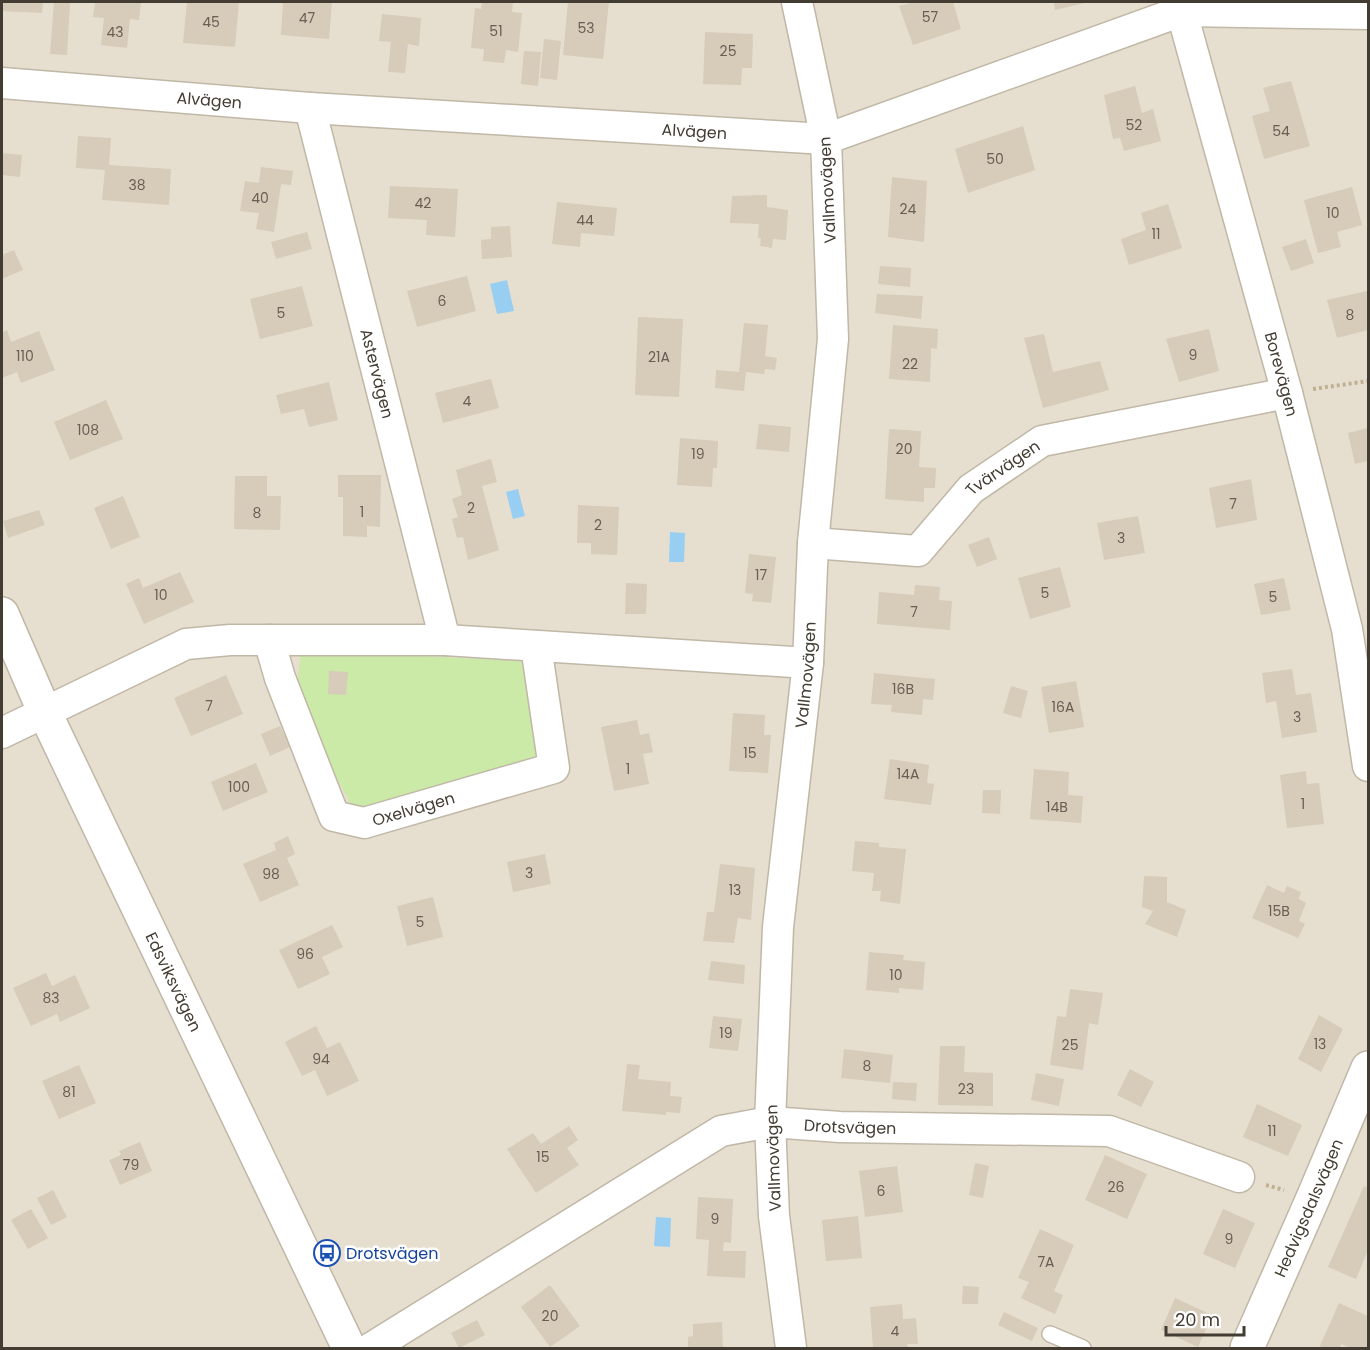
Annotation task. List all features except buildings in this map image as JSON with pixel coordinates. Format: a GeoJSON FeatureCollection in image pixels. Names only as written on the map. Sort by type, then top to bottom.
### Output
{"type":"FeatureCollection","features":[{"type":"Feature","properties":{"kind":"street","name":"Vallmovägen"},"geometry":{"type":"LineString","coordinates":[[790,1348],[774,1216],[770,1122],[778,927],[808,663],[813,543],[833,339],[826,139],[797,2]]}},
{"type":"Feature","properties":{"kind":"street","name":"Alvägen"},"geometry":{"type":"LineString","coordinates":[[2,83],[310,108],[826,139],[1180,6],[1368,14]]}},
{"type":"Feature","properties":{"kind":"street","name":"Borevägen"},"geometry":{"type":"LineString","coordinates":[[1180,6],[1287,393],[1347,629],[1368,755]]}},
{"type":"Feature","properties":{"kind":"street","name":"Astervägen"},"geometry":{"type":"LineString","coordinates":[[310,108],[446,640]]}},
{"type":"Feature","properties":{"kind":"street","name":"Tvärvägen"},"geometry":{"type":"LineString","coordinates":[[813,543],[918,551],[971,489],[1042,441],[1287,393]]}},
{"type":"Feature","properties":{"kind":"street","name":"Edsviksvägen"},"geometry":{"type":"LineString","coordinates":[[2,614],[45,713],[349,1348]]}},
{"type":"Feature","properties":{"kind":"street"},"geometry":{"type":"LineString","coordinates":[[2,733],[186,644],[230,640],[446,640],[808,663]]}},
{"type":"Feature","properties":{"kind":"street","name":"Oxelvägen"},"geometry":{"type":"LineString","coordinates":[[269,640],[280,678],[334,816],[364,823],[554,768],[536,646]]}},
{"type":"Feature","properties":{"kind":"street","name":"Hedvigsdalsvägen"},"geometry":{"type":"LineString","coordinates":[[1247,1348],[1368,1068]]}},
{"type":"Feature","properties":{"kind":"street","name":"Drotsvägen"},"geometry":{"type":"LineString","coordinates":[[371,1348],[721,1131],[770,1122],[840,1127],[1109,1131],[1239,1177]]}},
{"type":"Feature","properties":{"kind":"lane"},"geometry":{"type":"LineString","coordinates":[[1050,1334],[1083,1348]]}},
{"type":"Feature","properties":{"kind":"path"},"geometry":{"type":"LineString","coordinates":[[1287,393],[1368,381]]}},
{"type":"Feature","properties":{"kind":"path"},"geometry":{"type":"LineString","coordinates":[[1239,1177],[1313,1198]]}},
{"type":"Feature","properties":{"kind":"shaded area"},"geometry":{"type":"Polygon","coordinates":[[[2,2],[1368,2],[1368,1348],[2,1348],[2,2]]]}},
{"type":"Feature","properties":{"kind":"green space"},"geometry":{"type":"Polygon","coordinates":[[[301,650],[521,661],[540,745],[530,767],[375,810],[352,806],[327,761],[297,686],[301,650]]]}},
{"type":"Feature","properties":{"kind":"water"},"geometry":{"type":"Polygon","coordinates":[[[507,280],[514,311],[497,314],[490,284],[507,280]]]}},
{"type":"Feature","properties":{"kind":"water"},"geometry":{"type":"Polygon","coordinates":[[[518,489],[525,516],[513,519],[506,492],[518,489]]]}},
{"type":"Feature","properties":{"kind":"water"},"geometry":{"type":"Polygon","coordinates":[[[670,532],[685,533],[684,562],[669,562],[670,532]]]}},
{"type":"Feature","properties":{"kind":"water"},"geometry":{"type":"Polygon","coordinates":[[[656,1217],[671,1218],[670,1247],[654,1246],[656,1217]]]}},
{"type":"Feature","properties":{"kind":"place","name":"Drotsvägen"},"geometry":{"type":"Point","coordinates":[327,1253]}}]}
